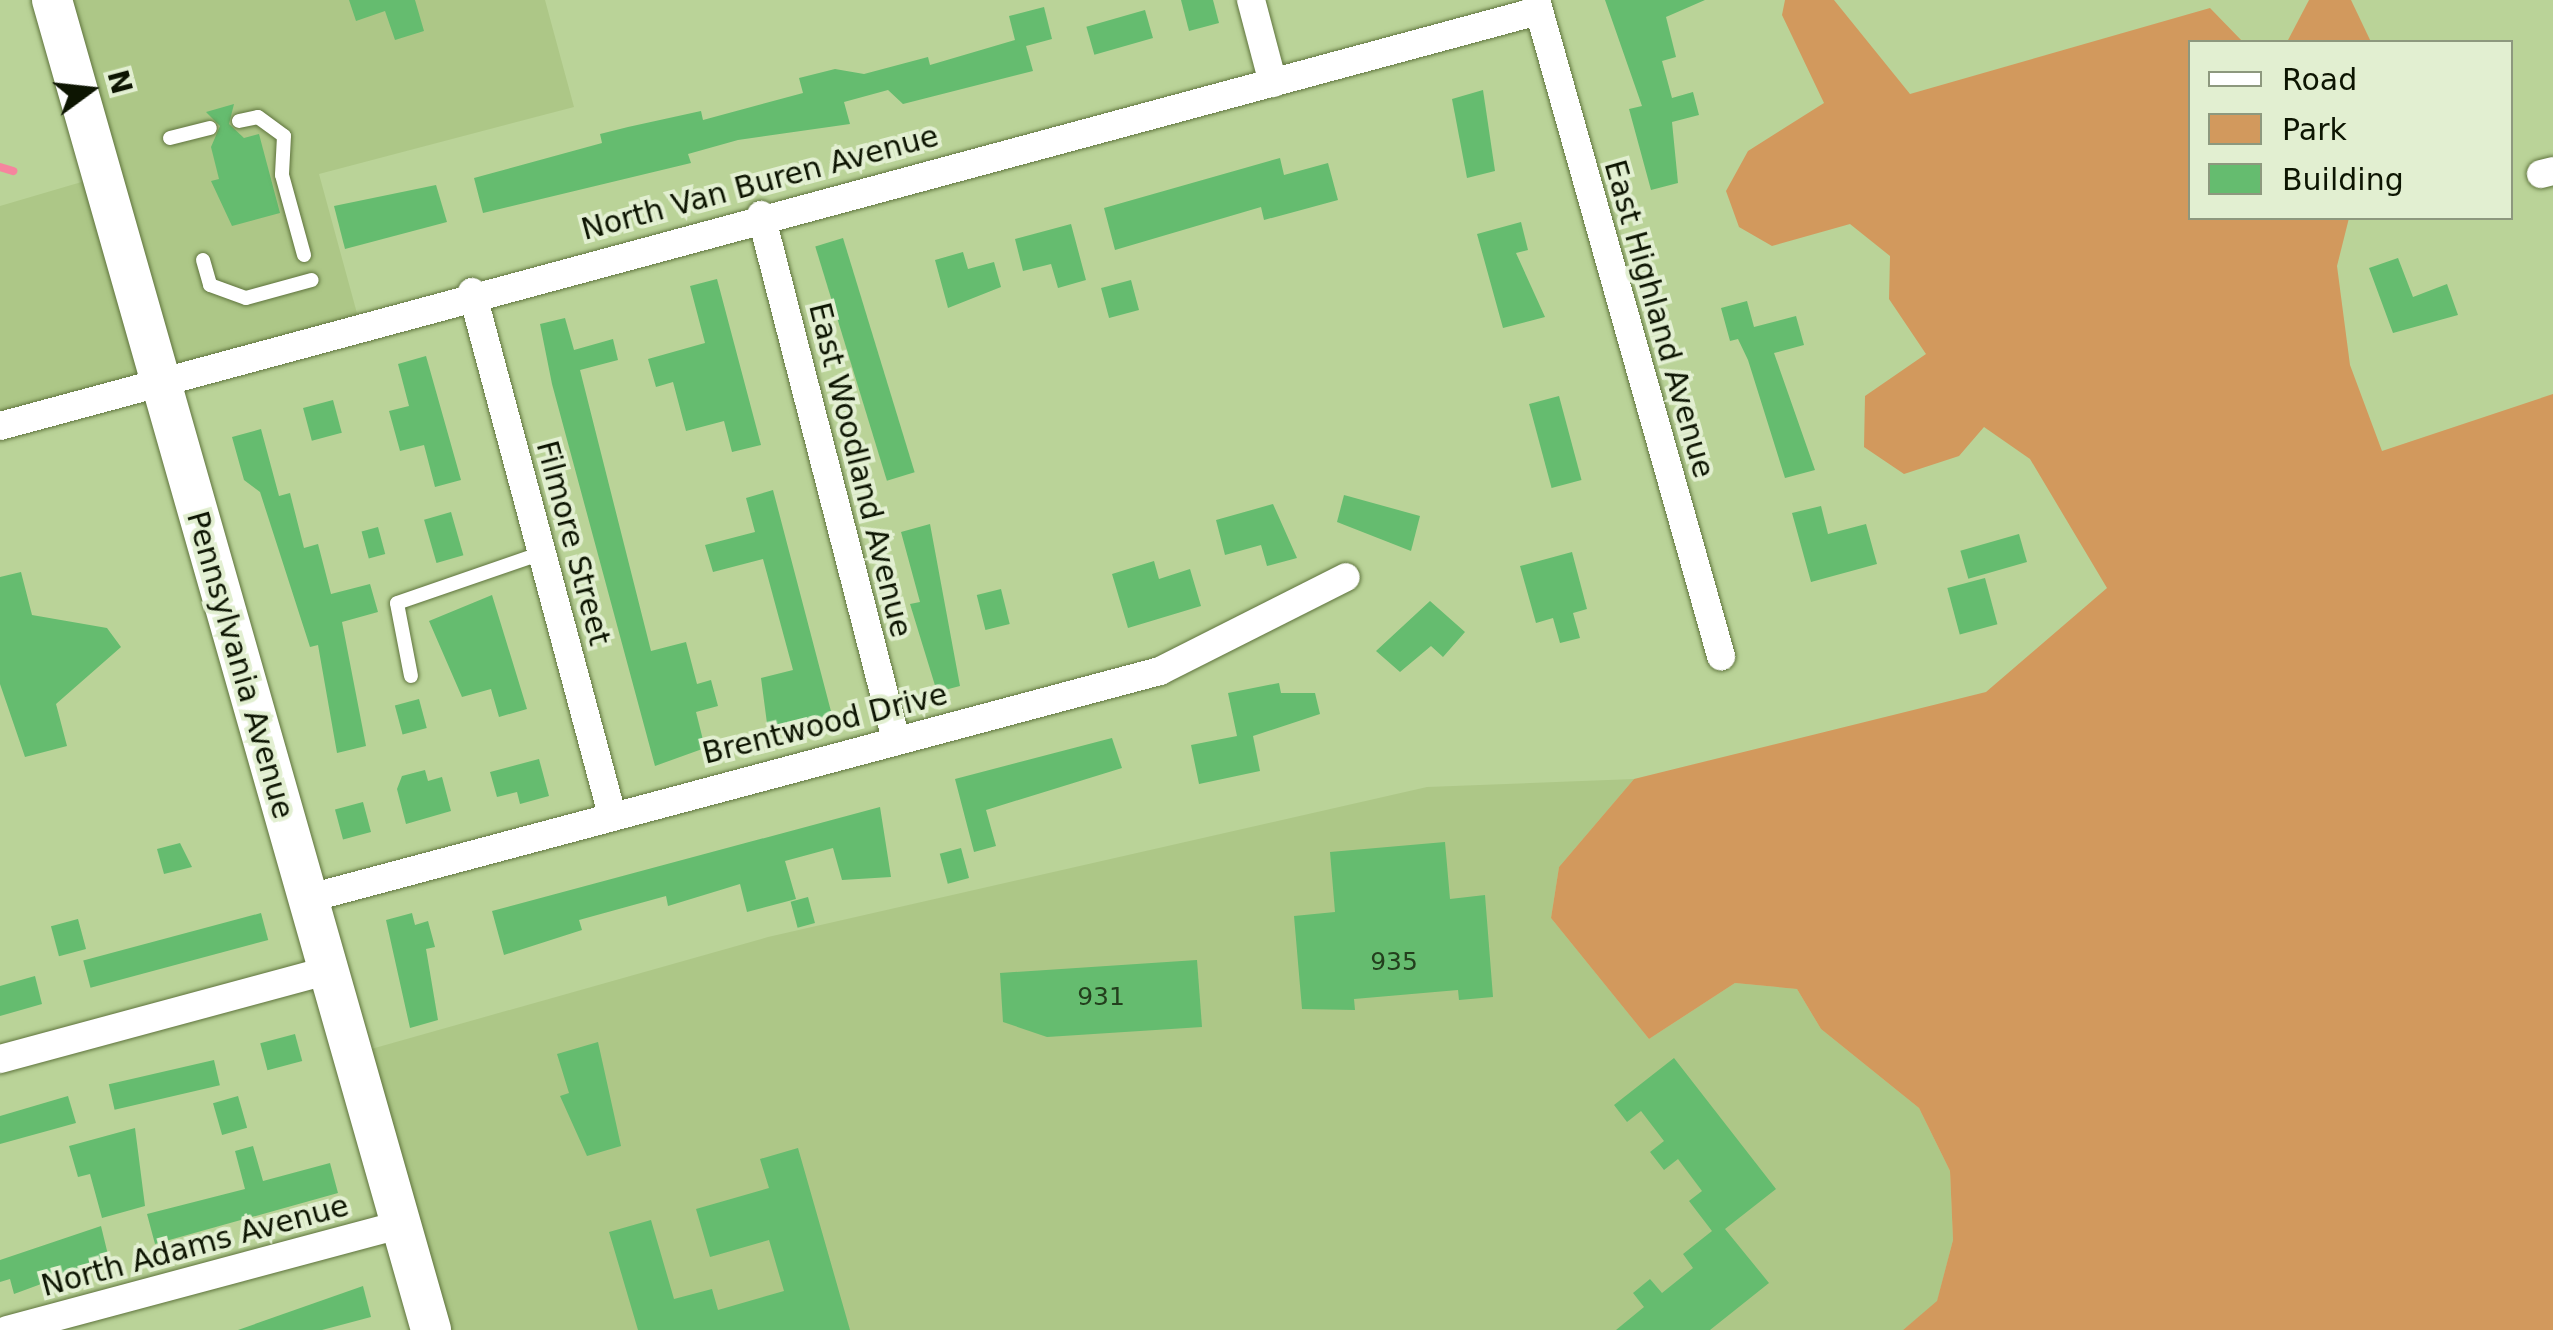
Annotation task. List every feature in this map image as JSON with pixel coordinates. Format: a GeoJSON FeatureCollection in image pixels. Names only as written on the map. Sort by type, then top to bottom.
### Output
{"type":"FeatureCollection","features":[{"type":"Feature","properties":{"kind":"main road","name":"Pennsylvania Avenue"},"geometry":{"type":"LineString","coordinates":[[52,0],[431,1330]]}},
{"type":"Feature","properties":{"kind":"street"},"geometry":{"type":"LineString","coordinates":[[1252,0],[1273,83]]}},
{"type":"Feature","properties":{"kind":"street","name":"North Van Buren Avenue"},"geometry":{"type":"LineString","coordinates":[[0,426],[472,292],[1273,83],[1537,6]]}},
{"type":"Feature","properties":{"kind":"street","name":"East Highland Avenue"},"geometry":{"type":"LineString","coordinates":[[1537,6],[1721,656]]}},
{"type":"Feature","properties":{"kind":"street","name":"East Woodland Avenue"},"geometry":{"type":"LineString","coordinates":[[761,215],[896,740]]}},
{"type":"Feature","properties":{"kind":"street","name":"Filmore Street"},"geometry":{"type":"LineString","coordinates":[[472,292],[611,812]]}},
{"type":"Feature","properties":{"kind":"street","name":"Brentwood Drive"},"geometry":{"type":"LineString","coordinates":[[306,899],[611,812],[1160,671],[1346,576]]}},
{"type":"Feature","properties":{"kind":"street"},"geometry":{"type":"LineString","coordinates":[[0,1059],[326,972]]}},
{"type":"Feature","properties":{"kind":"street","name":"North Adams Avenue"},"geometry":{"type":"LineString","coordinates":[[7,1330],[400,1226]]}},
{"type":"Feature","properties":{"kind":"lane"},"geometry":{"type":"LineString","coordinates":[[239,121],[258,117],[284,136],[282,175],[304,255]]}},
{"type":"Feature","properties":{"kind":"lane"},"geometry":{"type":"LineString","coordinates":[[170,138],[210,128]]}},
{"type":"Feature","properties":{"kind":"lane"},"geometry":{"type":"LineString","coordinates":[[204,260],[210,285],[246,298],[312,280]]}},
{"type":"Feature","properties":{"kind":"lane"},"geometry":{"type":"LineString","coordinates":[[411,676],[397,603],[542,553]]}},
{"type":"Feature","properties":{"kind":"shaded area"},"geometry":{"type":"Polygon","coordinates":[[[52,0],[545,0],[574,107],[319,174],[361,328],[0,426],[0,206],[102,176],[52,0]]]}},
{"type":"Feature","properties":{"kind":"shaded area"},"geometry":{"type":"Polygon","coordinates":[[[1634,779],[1559,867],[1551,918],[1649,1039],[1735,983],[1797,989],[1821,1029],[1919,1108],[1950,1171],[1953,1240],[1937,1302],[1903,1330],[433,1330],[350,1055],[768,937],[1427,787],[1634,779]]]}},
{"type":"Feature","properties":{"kind":"green space"},"geometry":{"type":"Polygon","coordinates":[[[1785,0],[1834,0],[1910,94],[2210,8],[2241,40],[2188,40],[2188,220],[2348,220],[2337,266],[2350,365],[2382,451],[2553,394],[2553,1330],[1903,1330],[1937,1301],[1953,1240],[1950,1171],[1919,1108],[1821,1029],[1797,989],[1735,983],[1649,1039],[1551,918],[1559,867],[1634,779],[1986,692],[2107,588],[2030,459],[1984,427],[1959,456],[1904,474],[1864,447],[1865,396],[1926,354],[1889,299],[1890,256],[1850,224],[1772,246],[1739,227],[1726,191],[1748,151],[1824,103],[1782,15],[1785,0]]]}},
{"type":"Feature","properties":{"kind":"green space"},"geometry":{"type":"Polygon","coordinates":[[[2309,0],[2351,0],[2370,40],[2288,40],[2309,0]]]}},
{"type":"Feature","properties":{"kind":"building"},"geometry":{"type":"Polygon","coordinates":[[[349,0],[415,0],[424,31],[395,40],[385,11],[356,21],[349,0]]]}},
{"type":"Feature","properties":{"kind":"building"},"geometry":{"type":"Polygon","coordinates":[[[1181,0],[1213,0],[1219,23],[1189,31],[1181,0]]]}},
{"type":"Feature","properties":{"kind":"building"},"geometry":{"type":"Polygon","coordinates":[[[1605,0],[1705,0],[1666,17],[1676,57],[1662,61],[1672,98],[1693,92],[1699,115],[1672,122],[1678,183],[1651,190],[1629,109],[1642,106],[1605,0]]]}},
{"type":"Feature","properties":{"kind":"building"},"geometry":{"type":"Polygon","coordinates":[[[1044,7],[1052,39],[1026,46],[1033,71],[903,104],[888,90],[844,102],[850,124],[738,140],[688,154],[691,163],[483,213],[474,178],[602,143],[600,134],[701,111],[703,120],[803,93],[799,78],[835,69],[864,74],[928,57],[930,65],[1015,40],[1009,16],[1044,7]]]}},
{"type":"Feature","properties":{"kind":"building"},"geometry":{"type":"Polygon","coordinates":[[[1145,10],[1153,38],[1094,55],[1086,27],[1145,10]]]}},
{"type":"Feature","properties":{"kind":"building"},"geometry":{"type":"Polygon","coordinates":[[[1483,90],[1495,171],[1467,178],[1452,99],[1483,90]]]}},
{"type":"Feature","properties":{"kind":"building"},"geometry":{"type":"Polygon","coordinates":[[[234,104],[229,124],[244,138],[259,134],[280,213],[232,226],[211,181],[219,179],[211,147],[220,126],[206,112],[234,104]]]}},
{"type":"Feature","properties":{"kind":"building"},"geometry":{"type":"Polygon","coordinates":[[[1280,158],[1284,175],[1328,163],[1338,200],[1264,220],[1261,207],[1115,250],[1104,208],[1280,158]]]}},
{"type":"Feature","properties":{"kind":"building"},"geometry":{"type":"Polygon","coordinates":[[[436,185],[447,222],[345,249],[334,206],[436,185]]]}},
{"type":"Feature","properties":{"kind":"building"},"geometry":{"type":"Polygon","coordinates":[[[1521,222],[1528,250],[1516,253],[1545,317],[1503,328],[1477,234],[1521,222]]]}},
{"type":"Feature","properties":{"kind":"building"},"geometry":{"type":"Polygon","coordinates":[[[1071,224],[1086,280],[1058,288],[1051,264],[1023,271],[1015,239],[1071,224]]]}},
{"type":"Feature","properties":{"kind":"building"},"geometry":{"type":"Polygon","coordinates":[[[843,238],[915,472],[887,481],[815,246],[843,238]]]}},
{"type":"Feature","properties":{"kind":"building"},"geometry":{"type":"Polygon","coordinates":[[[963,252],[968,269],[994,262],[1001,287],[948,308],[935,260],[963,252]]]}},
{"type":"Feature","properties":{"kind":"building"},"geometry":{"type":"Polygon","coordinates":[[[2398,258],[2413,297],[2447,284],[2458,315],[2393,333],[2369,268],[2398,258]]]}},
{"type":"Feature","properties":{"kind":"building"},"geometry":{"type":"Polygon","coordinates":[[[717,279],[761,445],[732,452],[724,421],[686,431],[673,382],[656,387],[648,359],[705,343],[690,286],[717,279]]]}},
{"type":"Feature","properties":{"kind":"building"},"geometry":{"type":"Polygon","coordinates":[[[1131,280],[1139,310],[1109,318],[1101,288],[1131,280]]]}},
{"type":"Feature","properties":{"kind":"building"},"geometry":{"type":"Polygon","coordinates":[[[1747,301],[1754,327],[1796,316],[1804,345],[1774,353],[1815,470],[1785,478],[1748,360],[1738,339],[1730,341],[1721,308],[1747,301]]]}},
{"type":"Feature","properties":{"kind":"building"},"geometry":{"type":"Polygon","coordinates":[[[565,318],[574,350],[613,339],[618,360],[580,370],[651,651],[686,642],[697,684],[711,680],[718,706],[696,712],[705,748],[655,766],[552,384],[540,324],[565,318]]]}},
{"type":"Feature","properties":{"kind":"building"},"geometry":{"type":"Polygon","coordinates":[[[426,356],[461,480],[435,487],[424,445],[400,451],[389,411],[409,406],[398,364],[426,356]]]}},
{"type":"Feature","properties":{"kind":"building"},"geometry":{"type":"Polygon","coordinates":[[[1559,396],[1582,480],[1552,488],[1529,404],[1559,396]]]}},
{"type":"Feature","properties":{"kind":"building"},"geometry":{"type":"Polygon","coordinates":[[[333,400],[342,433],[312,441],[303,408],[333,400]]]}},
{"type":"Feature","properties":{"kind":"building"},"geometry":{"type":"Polygon","coordinates":[[[261,429],[279,496],[290,493],[304,548],[318,544],[331,594],[370,584],[378,612],[342,622],[366,746],[337,753],[318,645],[310,647],[260,492],[244,480],[232,437],[261,429]]]}},
{"type":"Feature","properties":{"kind":"building"},"geometry":{"type":"Polygon","coordinates":[[[773,490],[833,719],[768,731],[761,678],[793,670],[763,559],[713,572],[705,545],[755,532],[746,498],[773,490]]]}},
{"type":"Feature","properties":{"kind":"building"},"geometry":{"type":"Polygon","coordinates":[[[1344,495],[1420,516],[1411,551],[1337,522],[1344,495]]]}},
{"type":"Feature","properties":{"kind":"building"},"geometry":{"type":"Polygon","coordinates":[[[1273,504],[1297,558],[1267,566],[1261,545],[1225,555],[1216,520],[1273,504]]]}},
{"type":"Feature","properties":{"kind":"building"},"geometry":{"type":"Polygon","coordinates":[[[1821,506],[1828,534],[1866,524],[1877,564],[1811,582],[1792,513],[1821,506]]]}},
{"type":"Feature","properties":{"kind":"building"},"geometry":{"type":"Polygon","coordinates":[[[451,512],[463,555],[436,563],[424,520],[451,512]]]}},
{"type":"Feature","properties":{"kind":"building"},"geometry":{"type":"Polygon","coordinates":[[[930,524],[960,686],[937,692],[910,604],[920,602],[901,532],[930,524]]]}},
{"type":"Feature","properties":{"kind":"building"},"geometry":{"type":"Polygon","coordinates":[[[378,527],[385,554],[369,558],[362,531],[378,527]]]}},
{"type":"Feature","properties":{"kind":"building"},"geometry":{"type":"Polygon","coordinates":[[[2019,534],[2027,562],[1968,579],[1960,551],[2019,534]]]}},
{"type":"Feature","properties":{"kind":"building"},"geometry":{"type":"Polygon","coordinates":[[[1572,552],[1587,609],[1573,613],[1580,638],[1560,643],[1553,618],[1536,623],[1520,566],[1572,552]]]}},
{"type":"Feature","properties":{"kind":"building"},"geometry":{"type":"Polygon","coordinates":[[[1154,561],[1159,579],[1190,569],[1201,606],[1128,628],[1112,574],[1154,561]]]}},
{"type":"Feature","properties":{"kind":"building"},"geometry":{"type":"Polygon","coordinates":[[[21,572],[32,615],[107,628],[121,647],[56,704],[67,746],[25,757],[0,684],[0,577],[21,572]]]}},
{"type":"Feature","properties":{"kind":"building"},"geometry":{"type":"Polygon","coordinates":[[[1985,578],[1997,624],[1960,634],[1947,588],[1985,578]]]}},
{"type":"Feature","properties":{"kind":"building"},"geometry":{"type":"Polygon","coordinates":[[[1001,589],[1010,624],[985,630],[977,595],[1001,589]]]}},
{"type":"Feature","properties":{"kind":"building"},"geometry":{"type":"Polygon","coordinates":[[[492,595],[527,709],[499,717],[491,689],[462,697],[429,621],[492,595]]]}},
{"type":"Feature","properties":{"kind":"building"},"geometry":{"type":"Polygon","coordinates":[[[1430,601],[1465,632],[1443,657],[1431,646],[1400,672],[1376,651],[1430,601]]]}},
{"type":"Feature","properties":{"kind":"building"},"geometry":{"type":"Polygon","coordinates":[[[1279,683],[1281,693],[1315,693],[1320,714],[1253,736],[1260,771],[1199,784],[1191,745],[1237,736],[1228,693],[1279,683]]]}},
{"type":"Feature","properties":{"kind":"building"},"geometry":{"type":"Polygon","coordinates":[[[419,699],[427,728],[403,734],[395,705],[419,699]]]}},
{"type":"Feature","properties":{"kind":"building"},"geometry":{"type":"Polygon","coordinates":[[[1112,738],[1122,768],[986,810],[996,846],[974,852],[955,779],[1112,738]]]}},
{"type":"Feature","properties":{"kind":"building"},"geometry":{"type":"Polygon","coordinates":[[[539,759],[549,796],[520,804],[517,792],[497,797],[490,772],[539,759]]]}},
{"type":"Feature","properties":{"kind":"building"},"geometry":{"type":"Polygon","coordinates":[[[425,770],[428,781],[442,777],[451,811],[406,824],[397,789],[402,776],[425,770]]]}},
{"type":"Feature","properties":{"kind":"building"},"geometry":{"type":"Polygon","coordinates":[[[363,802],[371,832],[343,839],[335,810],[363,802]]]}},
{"type":"Feature","properties":{"kind":"building"},"geometry":{"type":"Polygon","coordinates":[[[880,807],[891,877],[842,880],[833,848],[785,861],[796,899],[747,912],[740,884],[668,906],[666,896],[579,920],[582,930],[504,955],[492,911],[880,807]]]}},
{"type":"Feature","properties":{"kind":"building"},"geometry":{"type":"Polygon","coordinates":[[[1445,842],[1450,899],[1485,895],[1493,997],[1459,1000],[1458,990],[1354,999],[1355,1010],[1302,1009],[1294,916],[1335,912],[1330,852],[1445,842]]]}},
{"type":"Feature","properties":{"kind":"building"},"geometry":{"type":"Polygon","coordinates":[[[180,843],[192,867],[164,874],[157,849],[180,843]]]}},
{"type":"Feature","properties":{"kind":"building"},"geometry":{"type":"Polygon","coordinates":[[[961,848],[969,878],[948,884],[940,854],[961,848]]]}},
{"type":"Feature","properties":{"kind":"building"},"geometry":{"type":"Polygon","coordinates":[[[808,897],[815,923],[798,928],[791,902],[808,897]]]}},
{"type":"Feature","properties":{"kind":"building"},"geometry":{"type":"Polygon","coordinates":[[[261,913],[268,940],[91,988],[83,961],[261,913]]]}},
{"type":"Feature","properties":{"kind":"building"},"geometry":{"type":"Polygon","coordinates":[[[412,913],[415,925],[428,921],[435,947],[426,949],[438,1020],[410,1028],[386,920],[412,913]]]}},
{"type":"Feature","properties":{"kind":"building"},"geometry":{"type":"Polygon","coordinates":[[[78,919],[86,949],[59,956],[51,926],[78,919]]]}},
{"type":"Feature","properties":{"kind":"building"},"geometry":{"type":"Polygon","coordinates":[[[1197,960],[1202,1027],[1047,1037],[1003,1022],[1000,973],[1197,960]]]}},
{"type":"Feature","properties":{"kind":"building"},"geometry":{"type":"Polygon","coordinates":[[[35,976],[42,1004],[0,1016],[0,986],[35,976]]]}},
{"type":"Feature","properties":{"kind":"building"},"geometry":{"type":"Polygon","coordinates":[[[295,1034],[302,1061],[267,1070],[260,1043],[295,1034]]]}},
{"type":"Feature","properties":{"kind":"building"},"geometry":{"type":"Polygon","coordinates":[[[598,1042],[621,1146],[587,1156],[560,1096],[569,1093],[557,1054],[598,1042]]]}},
{"type":"Feature","properties":{"kind":"building"},"geometry":{"type":"Polygon","coordinates":[[[1674,1058],[1776,1189],[1725,1229],[1769,1283],[1710,1330],[1616,1330],[1644,1307],[1633,1293],[1650,1279],[1662,1293],[1693,1268],[1683,1254],[1712,1231],[1689,1201],[1702,1191],[1678,1159],[1664,1170],[1650,1152],[1664,1141],[1641,1111],[1627,1122],[1614,1105],[1674,1058]]]}},
{"type":"Feature","properties":{"kind":"building"},"geometry":{"type":"Polygon","coordinates":[[[214,1060],[220,1085],[115,1110],[109,1084],[214,1060]]]}},
{"type":"Feature","properties":{"kind":"building"},"geometry":{"type":"Polygon","coordinates":[[[68,1096],[76,1123],[0,1144],[0,1116],[68,1096]]]}},
{"type":"Feature","properties":{"kind":"building"},"geometry":{"type":"Polygon","coordinates":[[[238,1096],[247,1128],[222,1135],[213,1103],[238,1096]]]}},
{"type":"Feature","properties":{"kind":"building"},"geometry":{"type":"Polygon","coordinates":[[[135,1128],[145,1206],[102,1218],[90,1174],[78,1177],[69,1146],[135,1128]]]}},
{"type":"Feature","properties":{"kind":"building"},"geometry":{"type":"Polygon","coordinates":[[[253,1146],[263,1181],[330,1163],[338,1193],[155,1244],[147,1214],[245,1189],[235,1151],[253,1146]]]}},
{"type":"Feature","properties":{"kind":"building"},"geometry":{"type":"Polygon","coordinates":[[[798,1148],[850,1330],[638,1330],[609,1232],[651,1220],[674,1299],[712,1289],[718,1310],[784,1291],[769,1240],[710,1257],[696,1209],[769,1188],[760,1159],[798,1148]]]}},
{"type":"Feature","properties":{"kind":"building"},"geometry":{"type":"Polygon","coordinates":[[[101,1226],[109,1259],[14,1294],[10,1279],[0,1282],[0,1260],[101,1226]]]}},
{"type":"Feature","properties":{"kind":"building"},"geometry":{"type":"Polygon","coordinates":[[[363,1286],[371,1317],[322,1330],[238,1330],[363,1286]]]}},
{"type":"Feature","properties":{"kind":"waterway"},"geometry":{"type":"LineString","coordinates":[[0,167],[13,171]]}}]}
